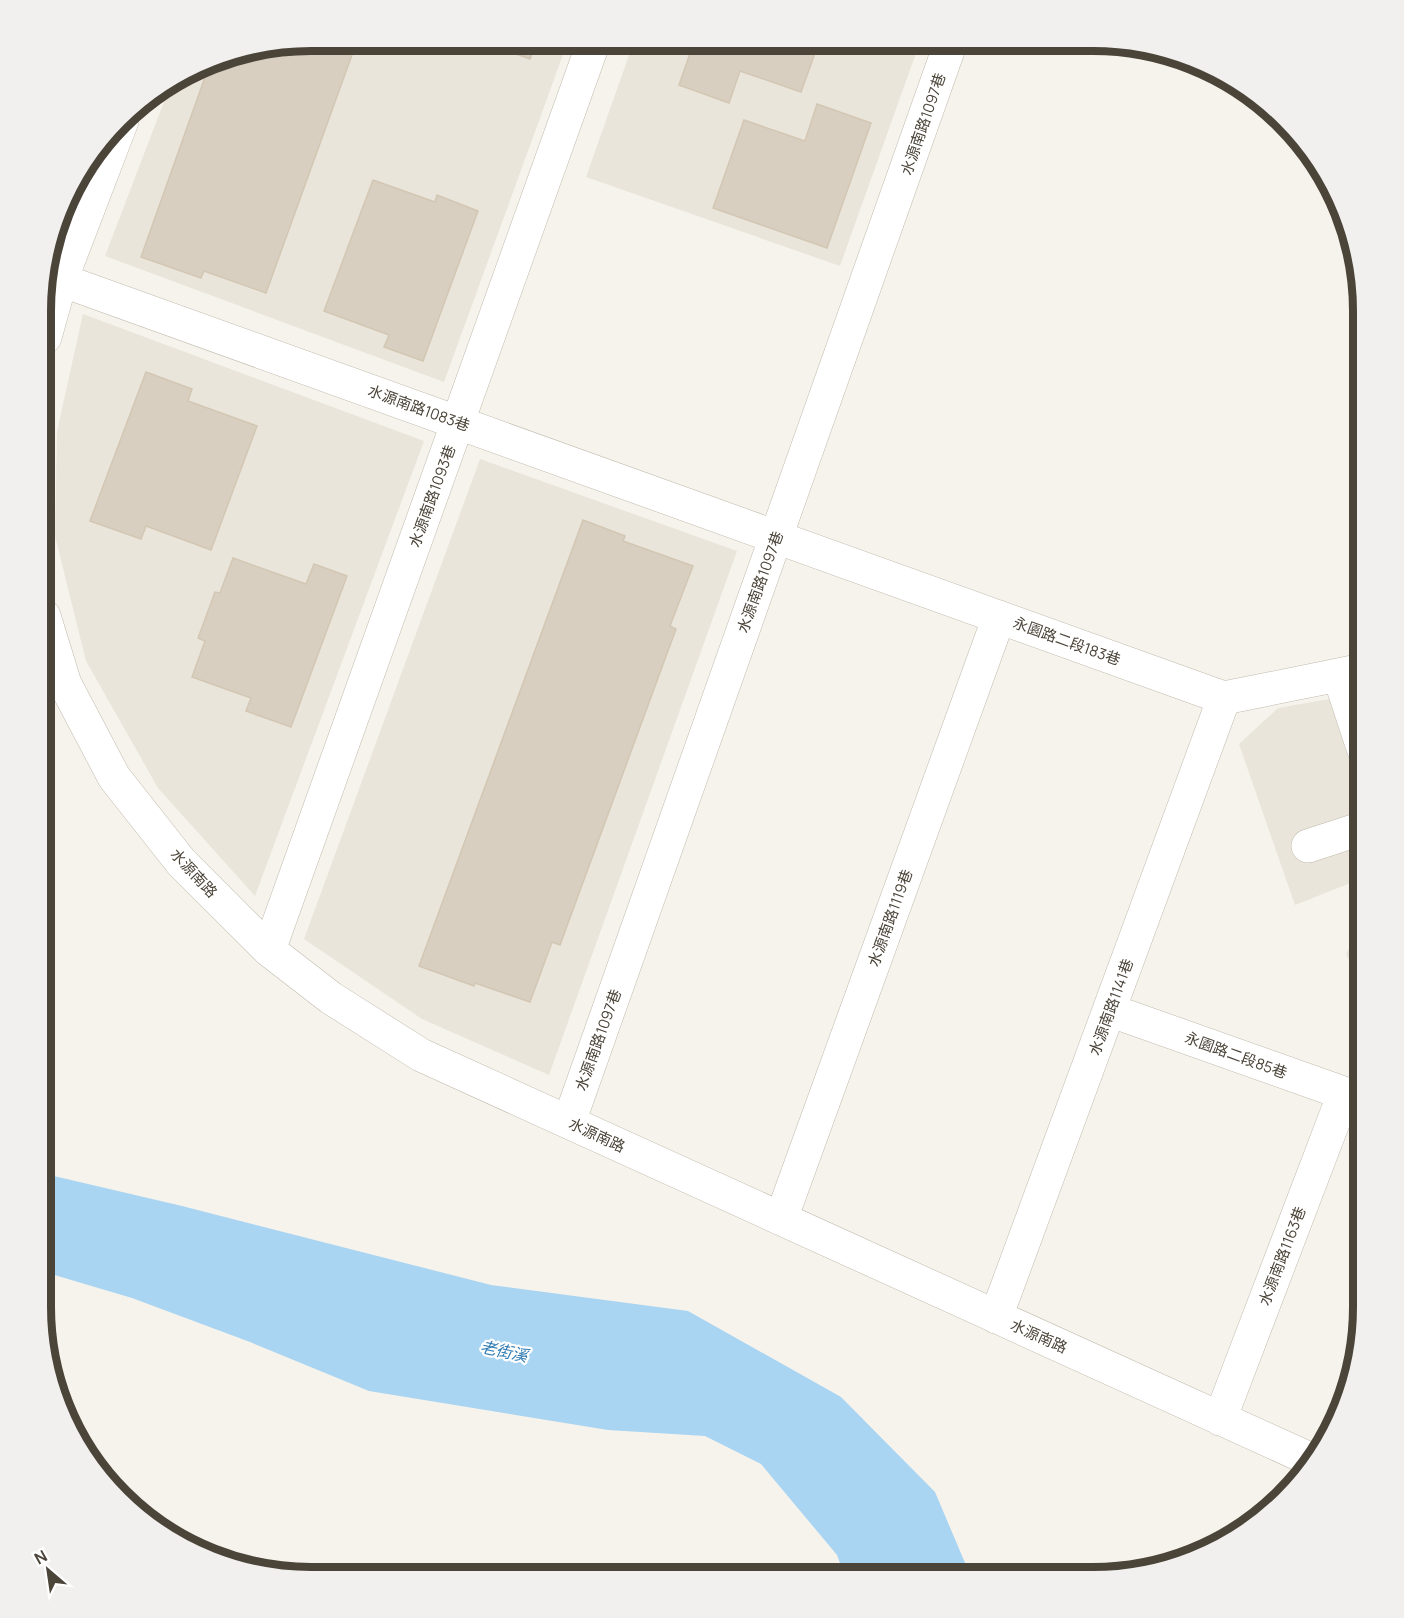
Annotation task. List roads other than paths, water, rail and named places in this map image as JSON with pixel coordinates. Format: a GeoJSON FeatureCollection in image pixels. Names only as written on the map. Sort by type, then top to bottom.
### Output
{"type":"FeatureCollection","features":[{"type":"Feature","properties":{"kind":"street","name":"水源南路1093巷"},"geometry":{"type":"LineString","coordinates":[[269,950],[590,51]]}},
{"type":"Feature","properties":{"kind":"street","name":"水源南路1097巷"},"geometry":{"type":"LineString","coordinates":[[569,1122],[948,51]]}},
{"type":"Feature","properties":{"kind":"street"},"geometry":{"type":"LineString","coordinates":[[51,315],[61,279],[114,143]]}},
{"type":"Feature","properties":{"kind":"street","name":"水源南路1083巷"},"geometry":{"type":"LineString","coordinates":[[61,279],[777,537]]}},
{"type":"Feature","properties":{"kind":"street","name":"永園路二段183巷"},"geometry":{"type":"LineString","coordinates":[[777,537],[1224,698]]}},
{"type":"Feature","properties":{"kind":"street","name":"水源南路1119巷"},"geometry":{"type":"LineString","coordinates":[[781,1219],[999,617]]}},
{"type":"Feature","properties":{"kind":"street","name":"水源南路"},"geometry":{"type":"LineString","coordinates":[[51,639],[65,684],[114,777],[181,862],[269,950],[331,998],[421,1055],[1305,1457]]}},
{"type":"Feature","properties":{"kind":"street"},"geometry":{"type":"LineString","coordinates":[[1224,698],[1351,673]]}},
{"type":"Feature","properties":{"kind":"street","name":"水源南路1141巷"},"geometry":{"type":"LineString","coordinates":[[996,1317],[1224,698]]}},
{"type":"Feature","properties":{"kind":"street"},"geometry":{"type":"LineString","coordinates":[[1308,846],[1353,831]]}},
{"type":"Feature","properties":{"kind":"street","name":"永園路二段85巷"},"geometry":{"type":"LineString","coordinates":[[1109,1010],[1353,1097]]}},
{"type":"Feature","properties":{"kind":"street","name":"水源南路1163巷"},"geometry":{"type":"LineString","coordinates":[[1220,1419],[1353,1097]]}},
{"type":"Feature","properties":{"kind":"water","name":"老街溪"},"geometry":{"type":"Polygon","coordinates":[[[51,1175],[182,1206],[491,1285],[688,1311],[841,1397],[935,1492],[967,1567],[841,1567],[837,1555],[761,1464],[705,1436],[608,1430],[369,1391],[250,1342],[132,1298],[51,1274],[51,1175]]]}}]}
